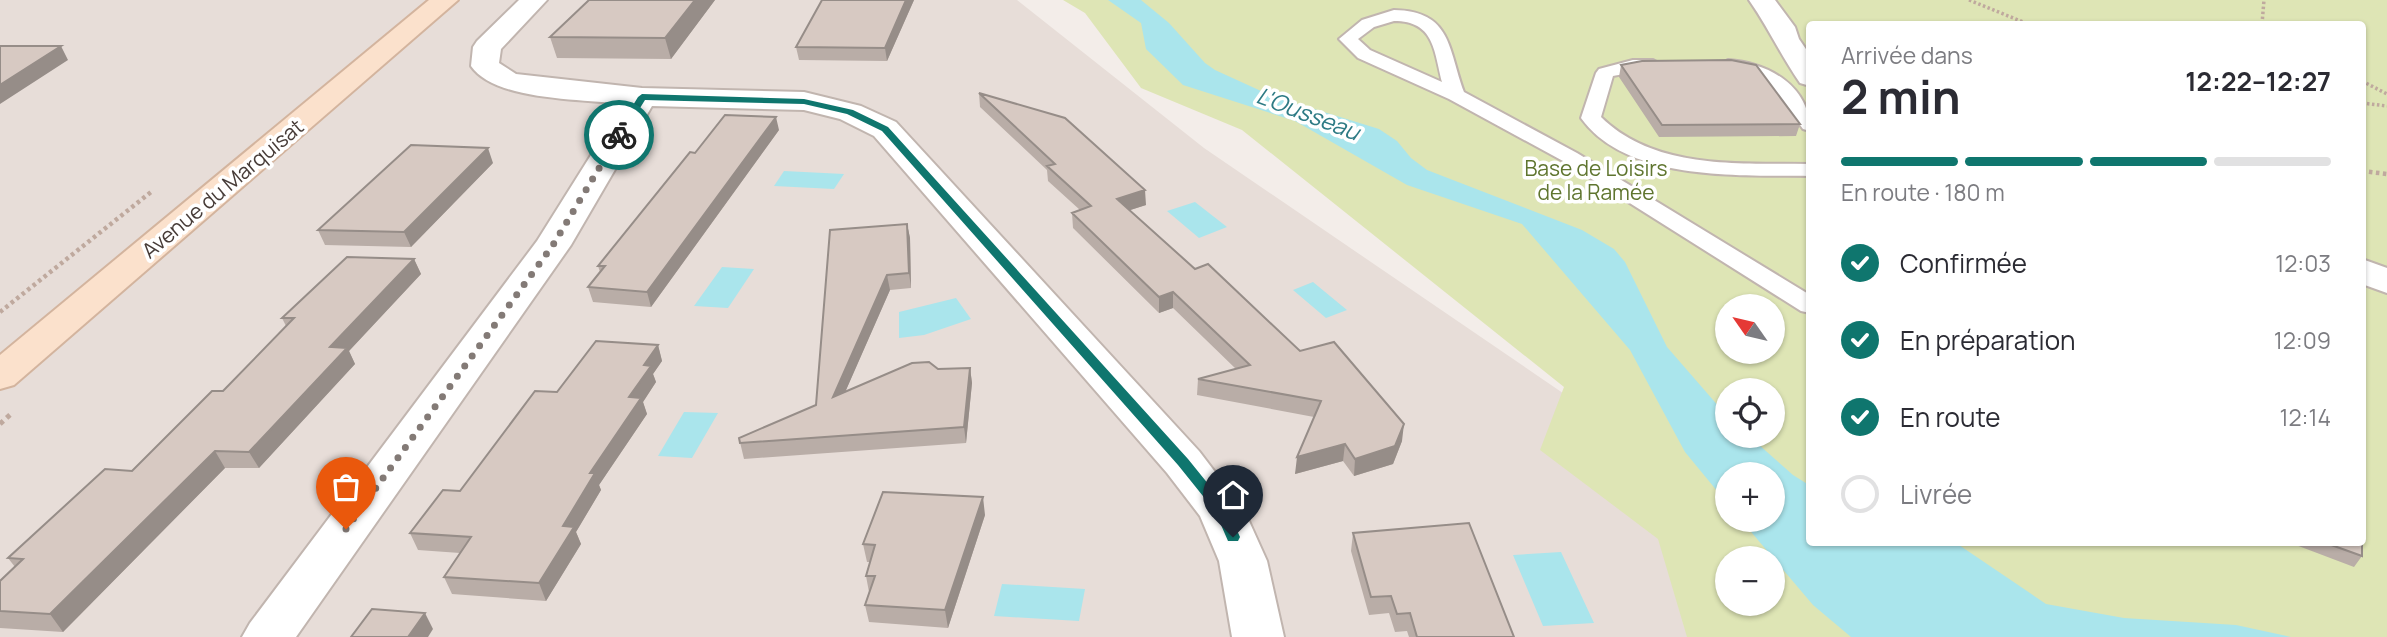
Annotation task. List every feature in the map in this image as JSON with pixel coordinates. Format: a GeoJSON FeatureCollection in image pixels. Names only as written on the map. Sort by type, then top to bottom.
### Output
{"type":"FeatureCollection","features":[{"type":"Feature","properties":{"kind":"main road","name":"Avenue du Marquisat"},"geometry":{"type":"LineString","coordinates":[[0,376],[445,0]]}},
{"type":"Feature","properties":{"kind":"street"},"geometry":{"type":"LineString","coordinates":[[534,0],[487,47],[485,66],[506,80],[642,97],[804,101],[850,111],[885,129],[1174,452],[1221,510],[1243,561],[1258,637]]}},
{"type":"Feature","properties":{"kind":"street"},"geometry":{"type":"LineString","coordinates":[[1762,0],[1782,27],[1785,39],[1806,70]]}},
{"type":"Feature","properties":{"kind":"street"},"geometry":{"type":"LineString","coordinates":[[1782,27],[1806,40]]}},
{"type":"Feature","properties":{"kind":"street"},"geometry":{"type":"LineString","coordinates":[[268,637],[553,245],[642,97]]}},
{"type":"Feature","properties":{"kind":"street"},"geometry":{"type":"LineString","coordinates":[[2366,272],[2387,282]]}},
{"type":"Feature","properties":{"kind":"lane"},"geometry":{"type":"LineString","coordinates":[[1455,95],[1438,38],[1431,27],[1417,18],[1394,16],[1373,20],[1356,30],[1348,39],[1364,54],[1455,95],[1570,157],[1806,304]]}},
{"type":"Feature","properties":{"kind":"lane"},"geometry":{"type":"LineString","coordinates":[[1673,65],[1633,65],[1605,74],[1591,118],[1601,132],[1647,154],[1698,167],[1806,170]]}},
{"type":"Feature","properties":{"kind":"lane"},"geometry":{"type":"LineString","coordinates":[[1714,65],[1759,68],[1771,75],[1806,120]]}},
{"type":"Feature","properties":{"kind":"path"},"geometry":{"type":"LineString","coordinates":[[1969,0],[2021,21]]}},
{"type":"Feature","properties":{"kind":"path"},"geometry":{"type":"LineString","coordinates":[[2262,21],[2264,0]]}},
{"type":"Feature","properties":{"kind":"path"},"geometry":{"type":"LineString","coordinates":[[2366,83],[2387,94]]}},
{"type":"Feature","properties":{"kind":"path"},"geometry":{"type":"LineString","coordinates":[[2366,103],[2387,106]]}},
{"type":"Feature","properties":{"kind":"path"},"geometry":{"type":"LineString","coordinates":[[2366,171],[2387,174]]}},
{"type":"Feature","properties":{"kind":"shaded area"},"geometry":{"type":"Polygon","coordinates":[[[0,0],[1017,0],[1204,148],[1617,430],[1715,585],[1715,616],[1739,616],[1759,637],[0,637],[0,0]]]}},
{"type":"Feature","properties":{"kind":"green space","name":"Base de Loisirs de la Ramée"},"geometry":{"type":"Polygon","coordinates":[[[1063,0],[2387,0],[2387,637],[1687,637],[1658,539],[1540,450],[1564,387],[1242,130],[1141,88],[1085,13],[1063,0]]]}},
{"type":"Feature","properties":{"kind":"water","name":"L'Ousseau"},"geometry":{"type":"Polygon","coordinates":[[[1108,0],[1141,0],[1169,23],[1205,63],[1215,70],[1272,96],[1379,129],[1397,141],[1411,158],[1427,170],[1582,230],[1614,249],[1625,262],[1667,347],[1715,402],[1715,448],[1763,448],[1778,462],[1715,462],[1715,488],[1685,452],[1630,350],[1522,224],[1407,185],[1295,121],[1183,85],[1146,49],[1141,23],[1108,0]]]}},
{"type":"Feature","properties":{"kind":"water"},"geometry":{"type":"Polygon","coordinates":[[[784,171],[844,174],[834,189],[774,186],[784,171]]]}},
{"type":"Feature","properties":{"kind":"water"},"geometry":{"type":"Polygon","coordinates":[[[1195,202],[1227,227],[1199,238],[1167,211],[1195,202]]]}},
{"type":"Feature","properties":{"kind":"water"},"geometry":{"type":"Polygon","coordinates":[[[722,267],[754,269],[728,308],[694,306],[722,267]]]}},
{"type":"Feature","properties":{"kind":"water"},"geometry":{"type":"Polygon","coordinates":[[[1313,282],[1347,310],[1326,318],[1293,290],[1313,282]]]}},
{"type":"Feature","properties":{"kind":"water"},"geometry":{"type":"Polygon","coordinates":[[[956,298],[971,319],[924,335],[899,338],[899,312],[956,298]]]}},
{"type":"Feature","properties":{"kind":"water"},"geometry":{"type":"Polygon","coordinates":[[[684,412],[718,413],[692,458],[658,456],[684,412]]]}},
{"type":"Feature","properties":{"kind":"water"},"geometry":{"type":"Polygon","coordinates":[[[1785,468],[1806,483],[1806,546],[1960,546],[2046,604],[2124,618],[2236,625],[2291,637],[1851,637],[1813,605],[1785,572],[1785,546],[1763,546],[1751,532],[1785,532],[1785,468]]]}},
{"type":"Feature","properties":{"kind":"water"},"geometry":{"type":"Polygon","coordinates":[[[1561,552],[1594,623],[1543,626],[1513,555],[1561,552]]]}},
{"type":"Feature","properties":{"kind":"water"},"geometry":{"type":"Polygon","coordinates":[[[1002,584],[1085,589],[1079,621],[994,616],[1002,584]]]}},
{"type":"Feature","properties":{"kind":"building"},"geometry":{"type":"Polygon","coordinates":[[[589,0],[695,0],[665,38],[550,37],[589,0]]]}},
{"type":"Feature","properties":{"kind":"building"},"geometry":{"type":"Polygon","coordinates":[[[822,0],[906,0],[885,48],[796,47],[822,0]]]}},
{"type":"Feature","properties":{"kind":"building"},"geometry":{"type":"Polygon","coordinates":[[[0,46],[61,46],[0,85],[0,46]]]}},
{"type":"Feature","properties":{"kind":"building"},"geometry":{"type":"Polygon","coordinates":[[[1731,60],[1756,65],[1800,124],[1662,125],[1621,65],[1642,61],[1731,60]]]}},
{"type":"Feature","properties":{"kind":"building"},"geometry":{"type":"Polygon","coordinates":[[[979,93],[1065,118],[1145,190],[1117,199],[1195,269],[1208,264],[1300,351],[1334,342],[1404,424],[1395,446],[1355,459],[1345,444],[1297,457],[1321,401],[1198,379],[1250,365],[1173,292],[1159,297],[1072,213],[1091,206],[1047,166],[1055,164],[979,93]]]}},
{"type":"Feature","properties":{"kind":"building"},"geometry":{"type":"Polygon","coordinates":[[[725,115],[776,117],[647,292],[588,287],[605,266],[598,266],[690,152],[695,153],[725,115]]]}},
{"type":"Feature","properties":{"kind":"building"},"geometry":{"type":"Polygon","coordinates":[[[411,145],[488,148],[404,232],[318,230],[411,145]]]}},
{"type":"Feature","properties":{"kind":"building"},"geometry":{"type":"Polygon","coordinates":[[[907,224],[909,273],[887,275],[833,397],[912,363],[929,362],[938,369],[970,368],[964,427],[740,443],[739,438],[816,405],[830,230],[907,224]]]}},
{"type":"Feature","properties":{"kind":"building"},"geometry":{"type":"Polygon","coordinates":[[[347,257],[414,259],[330,347],[347,348],[249,452],[215,451],[50,614],[0,611],[0,581],[23,559],[8,558],[105,469],[132,471],[212,391],[223,391],[294,318],[282,318],[347,257]]]}},
{"type":"Feature","properties":{"kind":"building"},"geometry":{"type":"Polygon","coordinates":[[[596,341],[658,345],[644,365],[651,366],[629,397],[641,398],[590,473],[595,473],[563,526],[574,527],[539,583],[444,577],[471,537],[410,533],[443,490],[460,491],[535,391],[557,392],[596,341]]]}},
{"type":"Feature","properties":{"kind":"building"},"geometry":{"type":"Polygon","coordinates":[[[883,492],[983,497],[945,610],[865,605],[875,576],[866,576],[875,545],[863,544],[883,492]]]}},
{"type":"Feature","properties":{"kind":"building"},"geometry":{"type":"Polygon","coordinates":[[[1469,523],[1514,637],[1417,637],[1410,613],[1397,614],[1391,596],[1371,597],[1353,533],[1469,523]]]}},
{"type":"Feature","properties":{"kind":"building"},"geometry":{"type":"Polygon","coordinates":[[[2334,546],[2362,546],[2362,556],[2334,546]]]}},
{"type":"Feature","properties":{"kind":"building"},"geometry":{"type":"Polygon","coordinates":[[[372,609],[425,613],[408,637],[351,637],[372,609]]]}},
{"type":"Feature","properties":{"kind":"way so far"},"geometry":{"type":"LineString","coordinates":[[346,529],[553,245],[619,135]]}},
{"type":"Feature","properties":{"kind":"route"},"geometry":{"type":"LineString","coordinates":[[619,135],[642,97],[804,101],[850,111],[885,129],[1183,462],[1221,510],[1233,537]]}}]}
